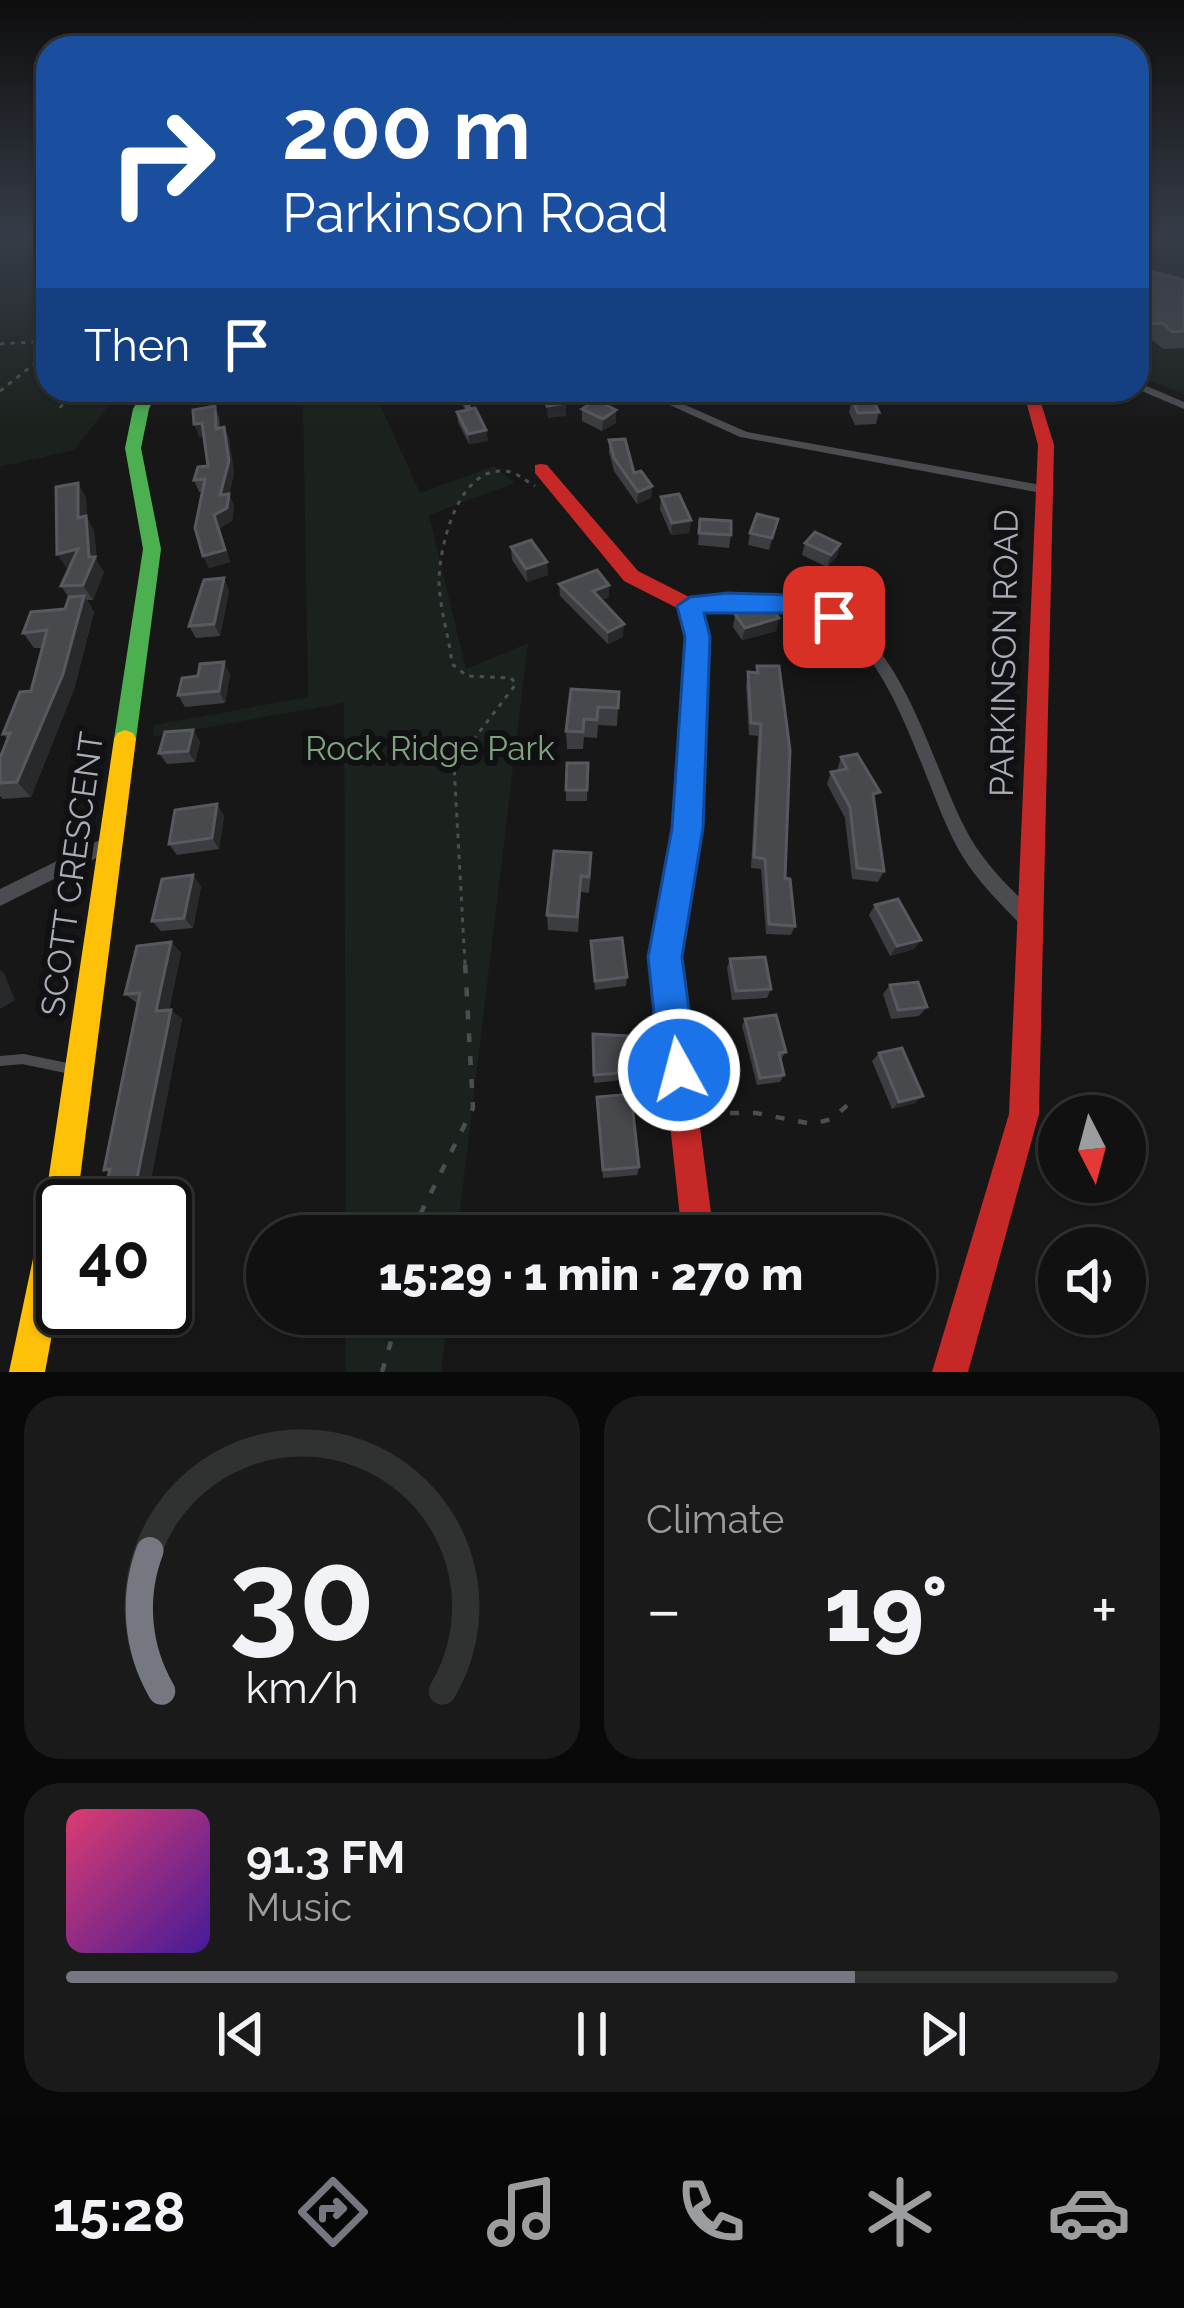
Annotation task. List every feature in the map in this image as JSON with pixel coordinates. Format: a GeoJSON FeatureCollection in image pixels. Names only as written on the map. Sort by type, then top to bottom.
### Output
{"type":"FeatureCollection","features":[{"type":"Feature","properties":{"kind":"street"},"geometry":{"type":"LineString","coordinates":[[1149,390],[1184,406]]}},
{"type":"Feature","properties":{"kind":"street","name":"SCOTT CRESCENT"},"geometry":{"type":"LineString","coordinates":[[27,1372],[62,1202],[152,549],[131,447],[132,428],[146,402]]}},
{"type":"Feature","properties":{"kind":"street"},"geometry":{"type":"LineString","coordinates":[[669,402],[745,435],[1041,489]]}},
{"type":"Feature","properties":{"kind":"street","name":"PARKINSON ROAD"},"geometry":{"type":"LineString","coordinates":[[950,1372],[1024,1114],[1046,445],[1033,402]]}},
{"type":"Feature","properties":{"kind":"street"},"geometry":{"type":"LineString","coordinates":[[548,478],[631,576],[690,606],[698,637],[687,828],[665,957],[696,1215]]}},
{"type":"Feature","properties":{"kind":"street","name":"PARKINSON ROAD"},"geometry":{"type":"LineString","coordinates":[[690,606],[789,604],[834,617],[871,648],[976,863],[1030,921]]}},
{"type":"Feature","properties":{"kind":"street"},"geometry":{"type":"LineString","coordinates":[[0,898],[110,843]]}},
{"type":"Feature","properties":{"kind":"lane"},"geometry":{"type":"LineString","coordinates":[[0,1060],[23,1059],[79,1070]]}},
{"type":"Feature","properties":{"kind":"path"},"geometry":{"type":"LineString","coordinates":[[0,344],[36,342]]}},
{"type":"Feature","properties":{"kind":"path"},"geometry":{"type":"LineString","coordinates":[[0,391],[36,362]]}},
{"type":"Feature","properties":{"kind":"path"},"geometry":{"type":"LineString","coordinates":[[60,408],[64,402]]}},
{"type":"Feature","properties":{"kind":"path"},"geometry":{"type":"LineString","coordinates":[[424,1215],[472,1108],[454,765],[470,734],[504,708],[516,684],[511,678],[466,676],[452,664],[450,625],[439,580],[451,513],[486,475],[510,472],[534,486],[548,478]]}},
{"type":"Feature","properties":{"kind":"path"},"geometry":{"type":"LineString","coordinates":[[683,1107],[812,1124],[832,1119],[853,1100]]}},
{"type":"Feature","properties":{"kind":"path"},"geometry":{"type":"LineString","coordinates":[[382,1372],[393,1335]]}},
{"type":"Feature","properties":{"kind":"green space"},"geometry":{"type":"Polygon","coordinates":[[[0,301],[36,301],[36,402],[112,402],[74,450],[0,467],[0,301]]]}},
{"type":"Feature","properties":{"kind":"green space"},"geometry":{"type":"Polygon","coordinates":[[[1149,301],[1184,301],[1184,394],[1149,381],[1149,301]]]}},
{"type":"Feature","properties":{"kind":"green space","name":"Rock Ridge Park"},"geometry":{"type":"Polygon","coordinates":[[[379,402],[420,493],[494,466],[515,483],[429,515],[466,669],[528,643],[460,1215],[346,1215],[344,703],[153,737],[154,725],[308,697],[303,404],[379,402]]]}},
{"type":"Feature","properties":{"kind":"green space"},"geometry":{"type":"Polygon","coordinates":[[[346,1335],[445,1335],[441,1372],[345,1372],[346,1335]]]}},
{"type":"Feature","properties":{"kind":"building"},"geometry":{"type":"Polygon","coordinates":[[[1149,301],[1184,301],[1184,331],[1151,324],[1149,301]]]}},
{"type":"Feature","properties":{"kind":"building"},"geometry":{"type":"Polygon","coordinates":[[[464,402],[469,402],[469,409],[475,408],[486,430],[468,434],[457,412],[468,410],[464,402]]]}},
{"type":"Feature","properties":{"kind":"building"},"geometry":{"type":"Polygon","coordinates":[[[600,402],[616,410],[603,419],[582,409],[600,402]]]}},
{"type":"Feature","properties":{"kind":"building"},"geometry":{"type":"Polygon","coordinates":[[[853,402],[874,402],[879,412],[858,413],[853,402]]]}},
{"type":"Feature","properties":{"kind":"building"},"geometry":{"type":"Polygon","coordinates":[[[215,406],[216,429],[224,427],[229,461],[220,495],[229,494],[227,508],[214,515],[225,550],[203,556],[195,528],[205,479],[194,480],[198,467],[208,466],[202,423],[194,424],[193,410],[215,406]]]}},
{"type":"Feature","properties":{"kind":"building"},"geometry":{"type":"Polygon","coordinates":[[[625,439],[634,473],[641,471],[652,486],[638,492],[614,458],[609,440],[625,439]]]}},
{"type":"Feature","properties":{"kind":"building"},"geometry":{"type":"Polygon","coordinates":[[[78,483],[78,518],[86,516],[89,557],[95,557],[83,585],[61,586],[78,549],[57,554],[56,487],[78,483]]]}},
{"type":"Feature","properties":{"kind":"building"},"geometry":{"type":"Polygon","coordinates":[[[679,494],[691,520],[672,523],[661,497],[679,494]]]}},
{"type":"Feature","properties":{"kind":"building"},"geometry":{"type":"Polygon","coordinates":[[[757,514],[778,519],[772,538],[750,533],[757,514]]]}},
{"type":"Feature","properties":{"kind":"building"},"geometry":{"type":"Polygon","coordinates":[[[700,519],[731,521],[731,535],[699,533],[700,519]]]}},
{"type":"Feature","properties":{"kind":"building"},"geometry":{"type":"Polygon","coordinates":[[[815,532],[840,544],[831,555],[805,543],[815,532]]]}},
{"type":"Feature","properties":{"kind":"building"},"geometry":{"type":"Polygon","coordinates":[[[531,540],[547,562],[526,569],[511,547],[531,540]]]}},
{"type":"Feature","properties":{"kind":"building"},"geometry":{"type":"Polygon","coordinates":[[[597,570],[609,585],[593,591],[624,624],[608,632],[559,584],[597,570]]]}},
{"type":"Feature","properties":{"kind":"building"},"geometry":{"type":"Polygon","coordinates":[[[224,578],[214,624],[189,626],[204,580],[224,578]]]}},
{"type":"Feature","properties":{"kind":"building"},"geometry":{"type":"Polygon","coordinates":[[[84,596],[63,674],[17,782],[0,783],[0,758],[10,733],[3,734],[20,692],[31,691],[47,630],[23,633],[31,612],[65,609],[69,597],[84,596]]]}},
{"type":"Feature","properties":{"kind":"building"},"geometry":{"type":"Polygon","coordinates":[[[769,605],[779,618],[745,628],[735,614],[769,605]]]}},
{"type":"Feature","properties":{"kind":"building"},"geometry":{"type":"Polygon","coordinates":[[[224,662],[219,691],[178,695],[182,678],[198,676],[200,664],[224,662]]]}},
{"type":"Feature","properties":{"kind":"building"},"geometry":{"type":"Polygon","coordinates":[[[757,666],[779,666],[790,750],[785,878],[790,879],[795,926],[769,924],[765,859],[754,857],[761,724],[751,723],[748,672],[758,673],[757,666]]]}},
{"type":"Feature","properties":{"kind":"building"},"geometry":{"type":"Polygon","coordinates":[[[571,689],[619,692],[618,708],[598,707],[597,720],[584,719],[583,732],[566,731],[571,689]]]}},
{"type":"Feature","properties":{"kind":"building"},"geometry":{"type":"Polygon","coordinates":[[[193,730],[188,751],[159,753],[165,732],[193,730]]]}},
{"type":"Feature","properties":{"kind":"building"},"geometry":{"type":"Polygon","coordinates":[[[857,754],[880,792],[873,794],[884,871],[857,868],[850,807],[831,772],[847,769],[841,757],[857,754]]]}},
{"type":"Feature","properties":{"kind":"building"},"geometry":{"type":"Polygon","coordinates":[[[567,763],[588,763],[587,790],[566,790],[567,763]]]}},
{"type":"Feature","properties":{"kind":"building"},"geometry":{"type":"Polygon","coordinates":[[[217,804],[212,838],[169,844],[175,810],[217,804]]]}},
{"type":"Feature","properties":{"kind":"building"},"geometry":{"type":"Polygon","coordinates":[[[554,851],[591,853],[589,877],[581,876],[577,917],[547,915],[554,851]]]}},
{"type":"Feature","properties":{"kind":"building"},"geometry":{"type":"Polygon","coordinates":[[[193,875],[184,918],[152,921],[162,879],[193,875]]]}},
{"type":"Feature","properties":{"kind":"building"},"geometry":{"type":"Polygon","coordinates":[[[898,899],[921,940],[897,946],[875,905],[898,899]]]}},
{"type":"Feature","properties":{"kind":"building"},"geometry":{"type":"Polygon","coordinates":[[[622,938],[627,977],[595,981],[591,941],[622,938]]]}},
{"type":"Feature","properties":{"kind":"building"},"geometry":{"type":"Polygon","coordinates":[[[171,942],[156,1011],[171,1010],[137,1179],[108,1179],[110,1169],[104,1170],[140,993],[125,994],[137,946],[171,942]]]}},
{"type":"Feature","properties":{"kind":"building"},"geometry":{"type":"Polygon","coordinates":[[[765,957],[771,989],[736,991],[730,959],[765,957]]]}},
{"type":"Feature","properties":{"kind":"building"},"geometry":{"type":"Polygon","coordinates":[[[918,982],[927,1007],[898,1010],[890,985],[918,982]]]}},
{"type":"Feature","properties":{"kind":"building"},"geometry":{"type":"Polygon","coordinates":[[[776,1015],[786,1052],[779,1053],[784,1075],[760,1078],[745,1019],[776,1015]]]}},
{"type":"Feature","properties":{"kind":"building"},"geometry":{"type":"Polygon","coordinates":[[[593,1034],[629,1036],[632,1072],[594,1075],[593,1034]]]}},
{"type":"Feature","properties":{"kind":"building"},"geometry":{"type":"Polygon","coordinates":[[[902,1048],[923,1096],[899,1102],[879,1053],[902,1048]]]}},
{"type":"Feature","properties":{"kind":"building"},"geometry":{"type":"Polygon","coordinates":[[[631,1094],[639,1167],[603,1170],[597,1097],[631,1094]]]}},
{"type":"Feature","properties":{"kind":"traffic: fast"},"geometry":{"type":"LineString","coordinates":[[125,739],[152,549],[133,448],[145,402]]}},
{"type":"Feature","properties":{"kind":"traffic: slow"},"geometry":{"type":"LineString","coordinates":[[27,1372],[61,1202],[125,739]]}},
{"type":"Feature","properties":{"kind":"traffic: jam"},"geometry":{"type":"LineString","coordinates":[[950,1372],[1024,1114],[1046,445],[1033,402]]}},
{"type":"Feature","properties":{"kind":"traffic: jam"},"geometry":{"type":"LineString","coordinates":[[541,469],[631,576],[690,606],[698,637],[687,828],[665,957],[696,1215]]}},
{"type":"Feature","properties":{"kind":"route"},"geometry":{"type":"LineString","coordinates":[[679,1070],[665,957],[687,828],[698,637],[690,606],[789,604],[834,617]]}}]}
